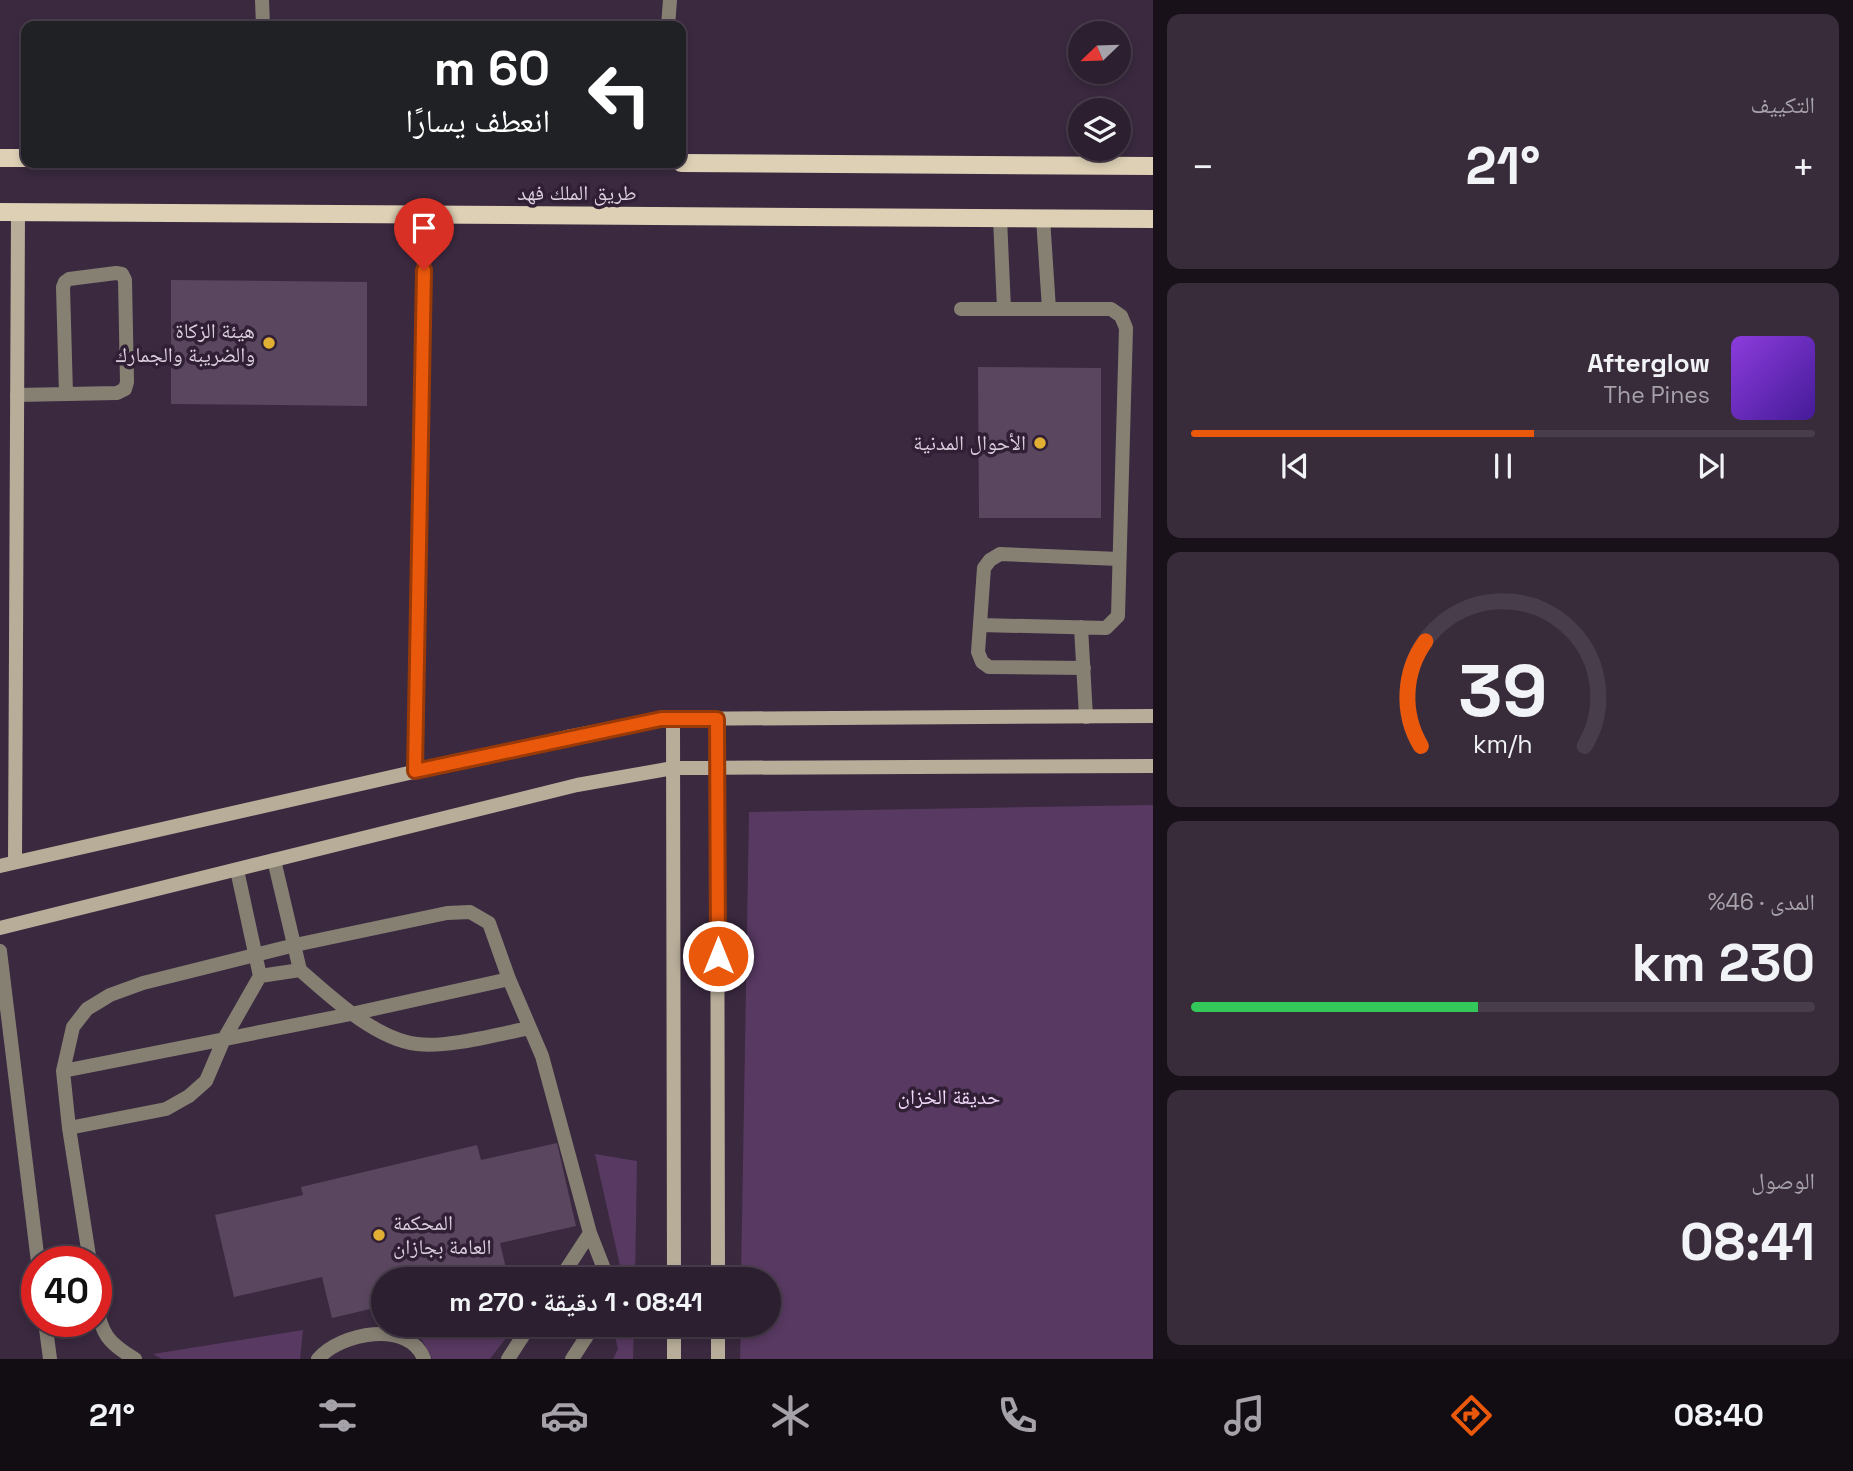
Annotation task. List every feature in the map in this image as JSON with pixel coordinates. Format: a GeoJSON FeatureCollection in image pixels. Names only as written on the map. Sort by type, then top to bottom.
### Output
{"type":"FeatureCollection","features":[{"type":"Feature","properties":{"kind":"main road"},"geometry":{"type":"LineString","coordinates":[[0,158],[21,158]]}},
{"type":"Feature","properties":{"kind":"main road"},"geometry":{"type":"LineString","coordinates":[[686,163],[1153,166]]}},
{"type":"Feature","properties":{"kind":"main road","name":"طريق الملك فهد"},"geometry":{"type":"LineString","coordinates":[[9,212],[1153,219]]}},
{"type":"Feature","properties":{"kind":"street"},"geometry":{"type":"LineString","coordinates":[[262,0],[262,21]]}},
{"type":"Feature","properties":{"kind":"street"},"geometry":{"type":"LineString","coordinates":[[668,21],[670,0]]}},
{"type":"Feature","properties":{"kind":"street"},"geometry":{"type":"LineString","coordinates":[[9,212],[17,395],[15,862]]}},
{"type":"Feature","properties":{"kind":"street"},"geometry":{"type":"LineString","coordinates":[[415,771],[425,214]]}},
{"type":"Feature","properties":{"kind":"street"},"geometry":{"type":"LineString","coordinates":[[1000,218],[1004,309]]}},
{"type":"Feature","properties":{"kind":"street"},"geometry":{"type":"LineString","coordinates":[[1042,218],[1049,309]]}},
{"type":"Feature","properties":{"kind":"street"},"geometry":{"type":"LineString","coordinates":[[17,395],[117,393],[125,389],[125,280],[122,274],[69,279],[65,282],[66,394]]}},
{"type":"Feature","properties":{"kind":"street"},"geometry":{"type":"LineString","coordinates":[[961,309],[1111,309],[1121,316],[1126,328],[1118,616],[1106,628],[980,625]]}},
{"type":"Feature","properties":{"kind":"street"},"geometry":{"type":"LineString","coordinates":[[1084,668],[989,667],[982,662],[978,652],[984,568],[1000,554],[1119,559]]}},
{"type":"Feature","properties":{"kind":"street"},"geometry":{"type":"LineString","coordinates":[[1081,627],[1086,717]]}},
{"type":"Feature","properties":{"kind":"street"},"geometry":{"type":"LineString","coordinates":[[0,866],[580,734],[661,719],[1153,716]]}},
{"type":"Feature","properties":{"kind":"street"},"geometry":{"type":"LineString","coordinates":[[673,719],[674,1267]]}},
{"type":"Feature","properties":{"kind":"street"},"geometry":{"type":"LineString","coordinates":[[717,719],[718,1267]]}},
{"type":"Feature","properties":{"kind":"street"},"geometry":{"type":"LineString","coordinates":[[0,928],[577,785],[673,768],[1153,766]]}},
{"type":"Feature","properties":{"kind":"street"},"geometry":{"type":"LineString","coordinates":[[274,860],[300,970],[351,1014],[400,1041],[418,1045],[439,1044],[530,1028]]}},
{"type":"Feature","properties":{"kind":"street"},"geometry":{"type":"LineString","coordinates":[[69,1128],[166,1109],[189,1096],[206,1081],[224,1039],[260,976],[237,870]]}},
{"type":"Feature","properties":{"kind":"street"},"geometry":{"type":"LineString","coordinates":[[87,1246],[63,1071],[73,1027],[87,1009],[110,995],[144,983],[295,945],[447,913],[470,912],[489,923],[509,979],[542,1056],[590,1233],[603,1267]]}},
{"type":"Feature","properties":{"kind":"street"},"geometry":{"type":"LineString","coordinates":[[0,951],[36,1246]]}},
{"type":"Feature","properties":{"kind":"street"},"geometry":{"type":"LineString","coordinates":[[260,976],[300,970]]}},
{"type":"Feature","properties":{"kind":"street"},"geometry":{"type":"LineString","coordinates":[[63,1071],[351,1014],[509,979]]}},
{"type":"Feature","properties":{"kind":"street"},"geometry":{"type":"LineString","coordinates":[[567,1267],[590,1233]]}},
{"type":"Feature","properties":{"kind":"street"},"geometry":{"type":"LineString","coordinates":[[318,1359],[340,1343],[369,1336],[390,1335],[409,1339],[424,1359]]}},
{"type":"Feature","properties":{"kind":"street"},"geometry":{"type":"LineString","coordinates":[[47,1337],[50,1359]]}},
{"type":"Feature","properties":{"kind":"street"},"geometry":{"type":"LineString","coordinates":[[106,1337],[116,1354],[135,1359]]}},
{"type":"Feature","properties":{"kind":"street"},"geometry":{"type":"LineString","coordinates":[[508,1359],[522,1337]]}},
{"type":"Feature","properties":{"kind":"street"},"geometry":{"type":"LineString","coordinates":[[572,1359],[586,1337]]}},
{"type":"Feature","properties":{"kind":"street"},"geometry":{"type":"LineString","coordinates":[[674,1337],[674,1359]]}},
{"type":"Feature","properties":{"kind":"street"},"geometry":{"type":"LineString","coordinates":[[718,1337],[718,1359]]}},
{"type":"Feature","properties":{"kind":"green space","name":"حديقة الخزان"},"geometry":{"type":"Polygon","coordinates":[[[1153,805],[1153,1359],[740,1359],[741,1337],[781,1337],[781,1267],[741,1267],[749,812],[1153,805]]]}},
{"type":"Feature","properties":{"kind":"green space"},"geometry":{"type":"Polygon","coordinates":[[[595,1154],[637,1161],[635,1267],[620,1267],[595,1154]]]}},
{"type":"Feature","properties":{"kind":"green space"},"geometry":{"type":"Polygon","coordinates":[[[303,1330],[300,1359],[162,1359],[153,1354],[303,1330]]]}},
{"type":"Feature","properties":{"kind":"green space"},"geometry":{"type":"Polygon","coordinates":[[[420,1337],[507,1337],[490,1359],[432,1359],[420,1337]]]}},
{"type":"Feature","properties":{"kind":"green space"},"geometry":{"type":"Polygon","coordinates":[[[615,1337],[634,1337],[633,1359],[613,1359],[618,1349],[615,1337]]]}},
{"type":"Feature","properties":{"kind":"building","name":"هيئة الزكاة والضريبة والجمارك"},"geometry":{"type":"Polygon","coordinates":[[[171,280],[367,282],[367,406],[171,404],[171,280]]]}},
{"type":"Feature","properties":{"kind":"building","name":"الأحوال المدنية"},"geometry":{"type":"Polygon","coordinates":[[[978,367],[1101,368],[1101,518],[979,518],[978,367]]]}},
{"type":"Feature","properties":{"kind":"building","name":"المحكمة العامة بجازان"},"geometry":{"type":"Polygon","coordinates":[[[557,1143],[576,1226],[500,1243],[506,1267],[371,1267],[371,1309],[332,1318],[322,1277],[234,1297],[215,1215],[303,1195],[301,1187],[477,1145],[481,1160],[557,1143]]]}},
{"type":"Feature","properties":{"kind":"place","name":"هيئة الزكاة والضريبة والجمارك"},"geometry":{"type":"Point","coordinates":[269,343]}},
{"type":"Feature","properties":{"kind":"place","name":"الأحوال المدنية"},"geometry":{"type":"Point","coordinates":[1040,443]}},
{"type":"Feature","properties":{"kind":"place","name":"المحكمة العامة بجازان"},"geometry":{"type":"Point","coordinates":[379,1235]}},
{"type":"Feature","properties":{"kind":"route"},"geometry":{"type":"LineString","coordinates":[[424,270],[415,771],[661,719],[717,719],[718,956]]}}]}
